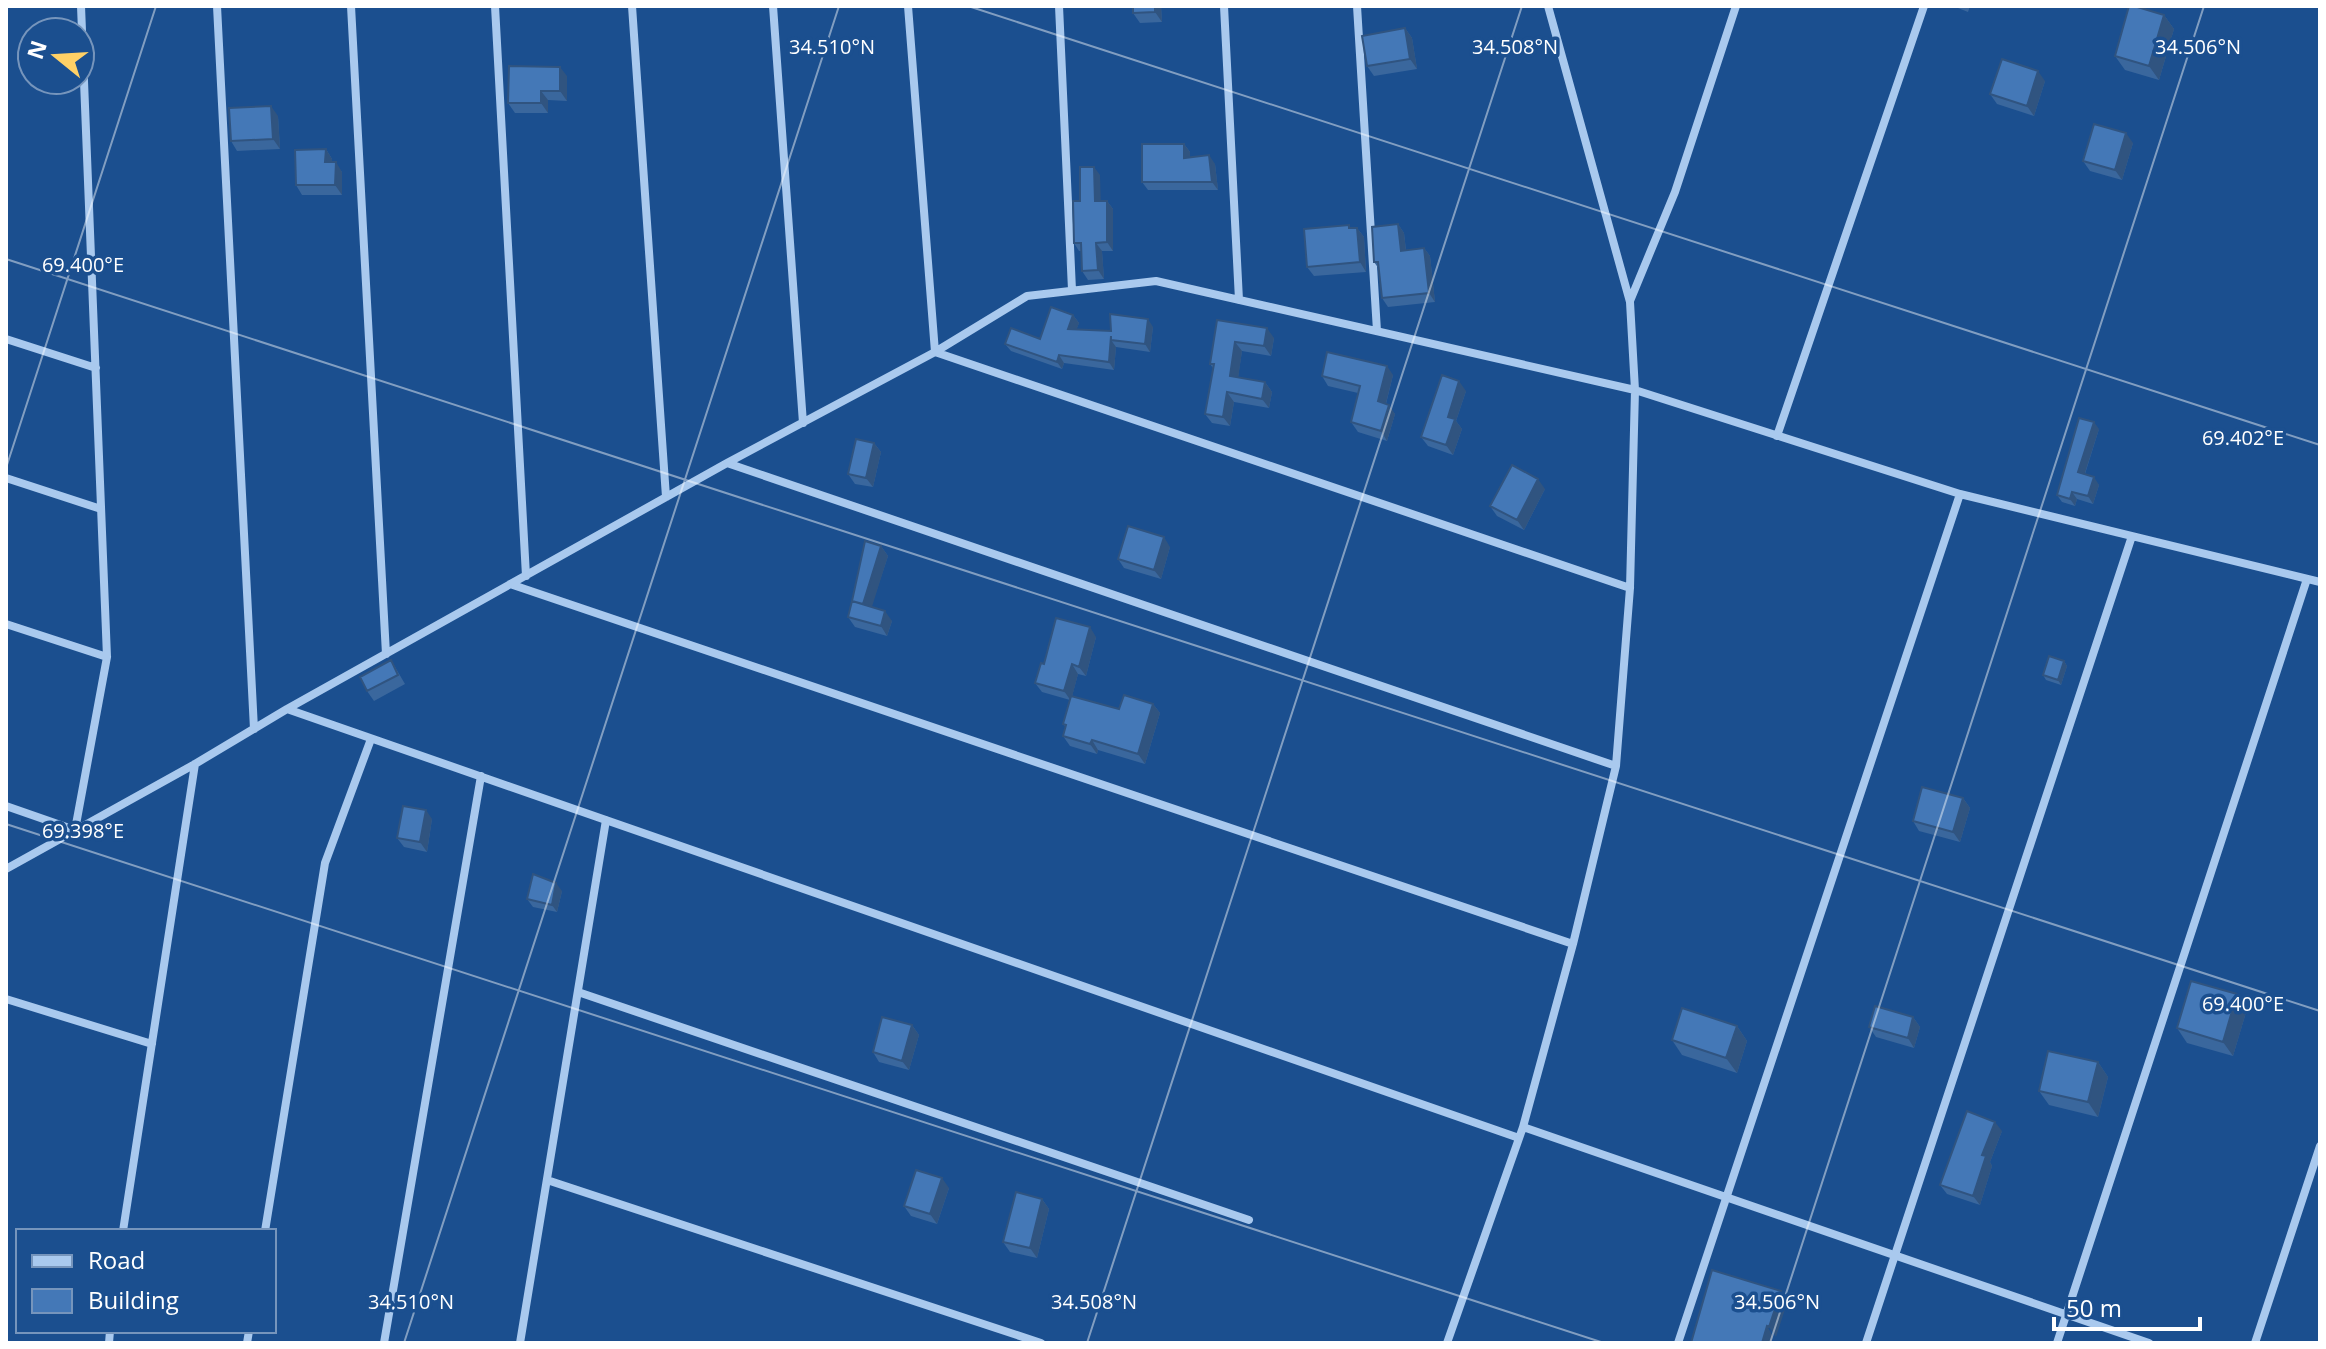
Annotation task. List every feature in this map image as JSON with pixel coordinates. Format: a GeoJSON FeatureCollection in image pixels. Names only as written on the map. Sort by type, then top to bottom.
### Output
{"type":"FeatureCollection","features":[{"type":"Feature","properties":{"kind":"street"},"geometry":{"type":"LineString","coordinates":[[75,830],[107,657],[81,6]]}},
{"type":"Feature","properties":{"kind":"street"},"geometry":{"type":"LineString","coordinates":[[217,6],[254,729]]}},
{"type":"Feature","properties":{"kind":"street"},"geometry":{"type":"LineString","coordinates":[[351,6],[386,654]]}},
{"type":"Feature","properties":{"kind":"street"},"geometry":{"type":"LineString","coordinates":[[495,6],[526,576]]}},
{"type":"Feature","properties":{"kind":"street"},"geometry":{"type":"LineString","coordinates":[[632,6],[666,497]]}},
{"type":"Feature","properties":{"kind":"street"},"geometry":{"type":"LineString","coordinates":[[773,6],[803,423]]}},
{"type":"Feature","properties":{"kind":"street"},"geometry":{"type":"LineString","coordinates":[[908,6],[935,352]]}},
{"type":"Feature","properties":{"kind":"street"},"geometry":{"type":"LineString","coordinates":[[1059,6],[1072,290]]}},
{"type":"Feature","properties":{"kind":"street"},"geometry":{"type":"LineString","coordinates":[[1224,6],[1239,300]]}},
{"type":"Feature","properties":{"kind":"street"},"geometry":{"type":"LineString","coordinates":[[1357,6],[1377,331]]}},
{"type":"Feature","properties":{"kind":"street"},"geometry":{"type":"LineString","coordinates":[[1447,1343],[1523,1127],[1573,944],[1616,766],[1630,588],[1635,390],[1630,302],[1548,6]]}},
{"type":"Feature","properties":{"kind":"street"},"geometry":{"type":"LineString","coordinates":[[1630,302],[1675,192],[1736,6]]}},
{"type":"Feature","properties":{"kind":"street"},"geometry":{"type":"LineString","coordinates":[[1777,436],[1924,6]]}},
{"type":"Feature","properties":{"kind":"street"},"geometry":{"type":"LineString","coordinates":[[6,869],[727,463],[935,352],[1027,296],[1072,290],[1156,281],[1635,390],[1960,494],[2320,582]]}},
{"type":"Feature","properties":{"kind":"street"},"geometry":{"type":"LineString","coordinates":[[6,339],[96,368]]}},
{"type":"Feature","properties":{"kind":"street"},"geometry":{"type":"LineString","coordinates":[[935,352],[1630,588]]}},
{"type":"Feature","properties":{"kind":"street"},"geometry":{"type":"LineString","coordinates":[[727,463],[1616,766]]}},
{"type":"Feature","properties":{"kind":"street"},"geometry":{"type":"LineString","coordinates":[[6,478],[101,509]]}},
{"type":"Feature","properties":{"kind":"street"},"geometry":{"type":"LineString","coordinates":[[1678,1343],[1960,494]]}},
{"type":"Feature","properties":{"kind":"street"},"geometry":{"type":"LineString","coordinates":[[1866,1343],[2132,536]]}},
{"type":"Feature","properties":{"kind":"street"},"geometry":{"type":"LineString","coordinates":[[2057,1343],[2307,579]]}},
{"type":"Feature","properties":{"kind":"street"},"geometry":{"type":"LineString","coordinates":[[510,584],[1573,944]]}},
{"type":"Feature","properties":{"kind":"street"},"geometry":{"type":"LineString","coordinates":[[6,624],[107,657]]}},
{"type":"Feature","properties":{"kind":"street"},"geometry":{"type":"LineString","coordinates":[[287,709],[1519,1138]]}},
{"type":"Feature","properties":{"kind":"street"},"geometry":{"type":"LineString","coordinates":[[265,1229],[325,863],[371,739]]}},
{"type":"Feature","properties":{"kind":"street"},"geometry":{"type":"LineString","coordinates":[[123,1229],[195,764]]}},
{"type":"Feature","properties":{"kind":"street"},"geometry":{"type":"LineString","coordinates":[[384,1343],[481,776]]}},
{"type":"Feature","properties":{"kind":"street"},"geometry":{"type":"LineString","coordinates":[[6,806],[75,830]]}},
{"type":"Feature","properties":{"kind":"street"},"geometry":{"type":"LineString","coordinates":[[520,1343],[606,820]]}},
{"type":"Feature","properties":{"kind":"street"},"geometry":{"type":"LineString","coordinates":[[578,992],[1249,1220]]}},
{"type":"Feature","properties":{"kind":"street"},"geometry":{"type":"LineString","coordinates":[[6,999],[152,1044]]}},
{"type":"Feature","properties":{"kind":"street"},"geometry":{"type":"LineString","coordinates":[[1523,1127],[2149,1343]]}},
{"type":"Feature","properties":{"kind":"street"},"geometry":{"type":"LineString","coordinates":[[2255,1343],[2320,1146]]}},
{"type":"Feature","properties":{"kind":"street"},"geometry":{"type":"LineString","coordinates":[[547,1180],[1041,1343]]}},
{"type":"Feature","properties":{"kind":"building"},"geometry":{"type":"Polygon","coordinates":[[[1133,6],[1155,6],[1155,12],[1133,13],[1133,6]]]}},
{"type":"Feature","properties":{"kind":"building"},"geometry":{"type":"Polygon","coordinates":[[[2129,6],[2164,15],[2149,66],[2115,56],[2129,6]]]}},
{"type":"Feature","properties":{"kind":"building"},"geometry":{"type":"Polygon","coordinates":[[[1405,28],[1410,59],[1367,66],[1362,36],[1405,28]]]}},
{"type":"Feature","properties":{"kind":"building"},"geometry":{"type":"Polygon","coordinates":[[[2002,59],[2038,71],[2027,106],[1990,94],[2002,59]]]}},
{"type":"Feature","properties":{"kind":"building"},"geometry":{"type":"Polygon","coordinates":[[[509,66],[560,67],[560,91],[541,91],[541,103],[508,103],[509,66]]]}},
{"type":"Feature","properties":{"kind":"building"},"geometry":{"type":"Polygon","coordinates":[[[271,106],[273,139],[231,141],[229,108],[271,106]]]}},
{"type":"Feature","properties":{"kind":"building"},"geometry":{"type":"Polygon","coordinates":[[[2094,124],[2126,133],[2115,170],[2083,161],[2094,124]]]}},
{"type":"Feature","properties":{"kind":"building"},"geometry":{"type":"Polygon","coordinates":[[[1142,144],[1184,144],[1184,158],[1209,155],[1212,182],[1142,182],[1142,144]]]}},
{"type":"Feature","properties":{"kind":"building"},"geometry":{"type":"Polygon","coordinates":[[[326,149],[325,162],[336,162],[335,185],[296,185],[295,150],[326,149]]]}},
{"type":"Feature","properties":{"kind":"building"},"geometry":{"type":"Polygon","coordinates":[[[1080,167],[1094,167],[1095,201],[1107,201],[1107,242],[1096,243],[1098,270],[1082,271],[1081,243],[1074,243],[1073,201],[1080,201],[1080,167]]]}},
{"type":"Feature","properties":{"kind":"building"},"geometry":{"type":"Polygon","coordinates":[[[1398,224],[1401,251],[1424,248],[1429,293],[1382,298],[1378,262],[1374,262],[1372,227],[1398,224]]]}},
{"type":"Feature","properties":{"kind":"building"},"geometry":{"type":"Polygon","coordinates":[[[1349,225],[1349,228],[1357,228],[1360,262],[1307,267],[1304,229],[1349,225]]]}},
{"type":"Feature","properties":{"kind":"building"},"geometry":{"type":"Polygon","coordinates":[[[1051,307],[1073,315],[1068,329],[1111,331],[1110,314],[1148,319],[1145,344],[1111,340],[1111,336],[1109,362],[1059,355],[1057,362],[1005,344],[1011,328],[1040,339],[1051,307]]]}},
{"type":"Feature","properties":{"kind":"building"},"geometry":{"type":"Polygon","coordinates":[[[1217,320],[1267,328],[1264,346],[1235,342],[1230,376],[1265,382],[1262,399],[1227,392],[1223,417],[1205,414],[1214,364],[1210,364],[1217,320]]]}},
{"type":"Feature","properties":{"kind":"building"},"geometry":{"type":"Polygon","coordinates":[[[1327,352],[1387,366],[1378,401],[1389,405],[1381,431],[1351,422],[1360,386],[1322,376],[1327,352]]]}},
{"type":"Feature","properties":{"kind":"building"},"geometry":{"type":"Polygon","coordinates":[[[1442,375],[1459,381],[1448,417],[1455,419],[1446,445],[1421,437],[1442,375]]]}},
{"type":"Feature","properties":{"kind":"building"},"geometry":{"type":"Polygon","coordinates":[[[2079,418],[2094,422],[2078,472],[2094,477],[2088,496],[2072,492],[2070,499],[2057,495],[2079,418]]]}},
{"type":"Feature","properties":{"kind":"building"},"geometry":{"type":"Polygon","coordinates":[[[856,439],[874,443],[866,478],[848,474],[856,439]]]}},
{"type":"Feature","properties":{"kind":"building"},"geometry":{"type":"Polygon","coordinates":[[[1512,465],[1538,479],[1517,520],[1490,506],[1512,465]]]}},
{"type":"Feature","properties":{"kind":"building"},"geometry":{"type":"Polygon","coordinates":[[[1128,526],[1164,537],[1154,570],[1118,559],[1128,526]]]}},
{"type":"Feature","properties":{"kind":"building"},"geometry":{"type":"Polygon","coordinates":[[[865,541],[881,546],[863,604],[852,601],[865,541]]]}},
{"type":"Feature","properties":{"kind":"building"},"geometry":{"type":"Polygon","coordinates":[[[852,601],[885,611],[881,626],[848,617],[852,601]]]}},
{"type":"Feature","properties":{"kind":"building"},"geometry":{"type":"Polygon","coordinates":[[[1056,618],[1090,627],[1079,667],[1072,664],[1064,691],[1035,683],[1041,663],[1044,664],[1056,618]]]}},
{"type":"Feature","properties":{"kind":"building"},"geometry":{"type":"Polygon","coordinates":[[[2049,656],[2064,661],[2058,680],[2043,675],[2049,656]]]}},
{"type":"Feature","properties":{"kind":"building"},"geometry":{"type":"Polygon","coordinates":[[[391,660],[398,675],[367,691],[360,677],[391,660]]]}},
{"type":"Feature","properties":{"kind":"building"},"geometry":{"type":"Polygon","coordinates":[[[1124,695],[1153,704],[1138,754],[1092,740],[1090,744],[1063,736],[1071,696],[1119,709],[1124,695]]]}},
{"type":"Feature","properties":{"kind":"building"},"geometry":{"type":"Polygon","coordinates":[[[1922,787],[1963,798],[1953,832],[1913,821],[1922,787]]]}},
{"type":"Feature","properties":{"kind":"building"},"geometry":{"type":"Polygon","coordinates":[[[403,806],[426,810],[420,842],[397,838],[403,806]]]}},
{"type":"Feature","properties":{"kind":"building"},"geometry":{"type":"Polygon","coordinates":[[[533,874],[556,883],[552,905],[527,899],[533,874]]]}},
{"type":"Feature","properties":{"kind":"building"},"geometry":{"type":"Polygon","coordinates":[[[2191,981],[2237,994],[2223,1042],[2177,1028],[2191,981]]]}},
{"type":"Feature","properties":{"kind":"building"},"geometry":{"type":"Polygon","coordinates":[[[1875,1006],[1913,1017],[1908,1038],[1869,1027],[1875,1006]]]}},
{"type":"Feature","properties":{"kind":"building"},"geometry":{"type":"Polygon","coordinates":[[[1682,1008],[1737,1026],[1726,1058],[1672,1040],[1682,1008]]]}},
{"type":"Feature","properties":{"kind":"building"},"geometry":{"type":"Polygon","coordinates":[[[882,1017],[912,1025],[902,1061],[873,1052],[882,1017]]]}},
{"type":"Feature","properties":{"kind":"building"},"geometry":{"type":"Polygon","coordinates":[[[2048,1051],[2098,1062],[2088,1102],[2039,1091],[2048,1051]]]}},
{"type":"Feature","properties":{"kind":"building"},"geometry":{"type":"Polygon","coordinates":[[[1967,1111],[1995,1122],[1982,1155],[1986,1156],[1973,1196],[1940,1185],[1967,1111]]]}},
{"type":"Feature","properties":{"kind":"building"},"geometry":{"type":"Polygon","coordinates":[[[916,1170],[942,1178],[930,1214],[904,1206],[916,1170]]]}},
{"type":"Feature","properties":{"kind":"building"},"geometry":{"type":"Polygon","coordinates":[[[1016,1192],[1042,1199],[1030,1248],[1003,1242],[1016,1192]]]}},
{"type":"Feature","properties":{"kind":"building"},"geometry":{"type":"Polygon","coordinates":[[[1712,1270],[1781,1291],[1762,1343],[1691,1343],[1712,1270]]]}}]}
